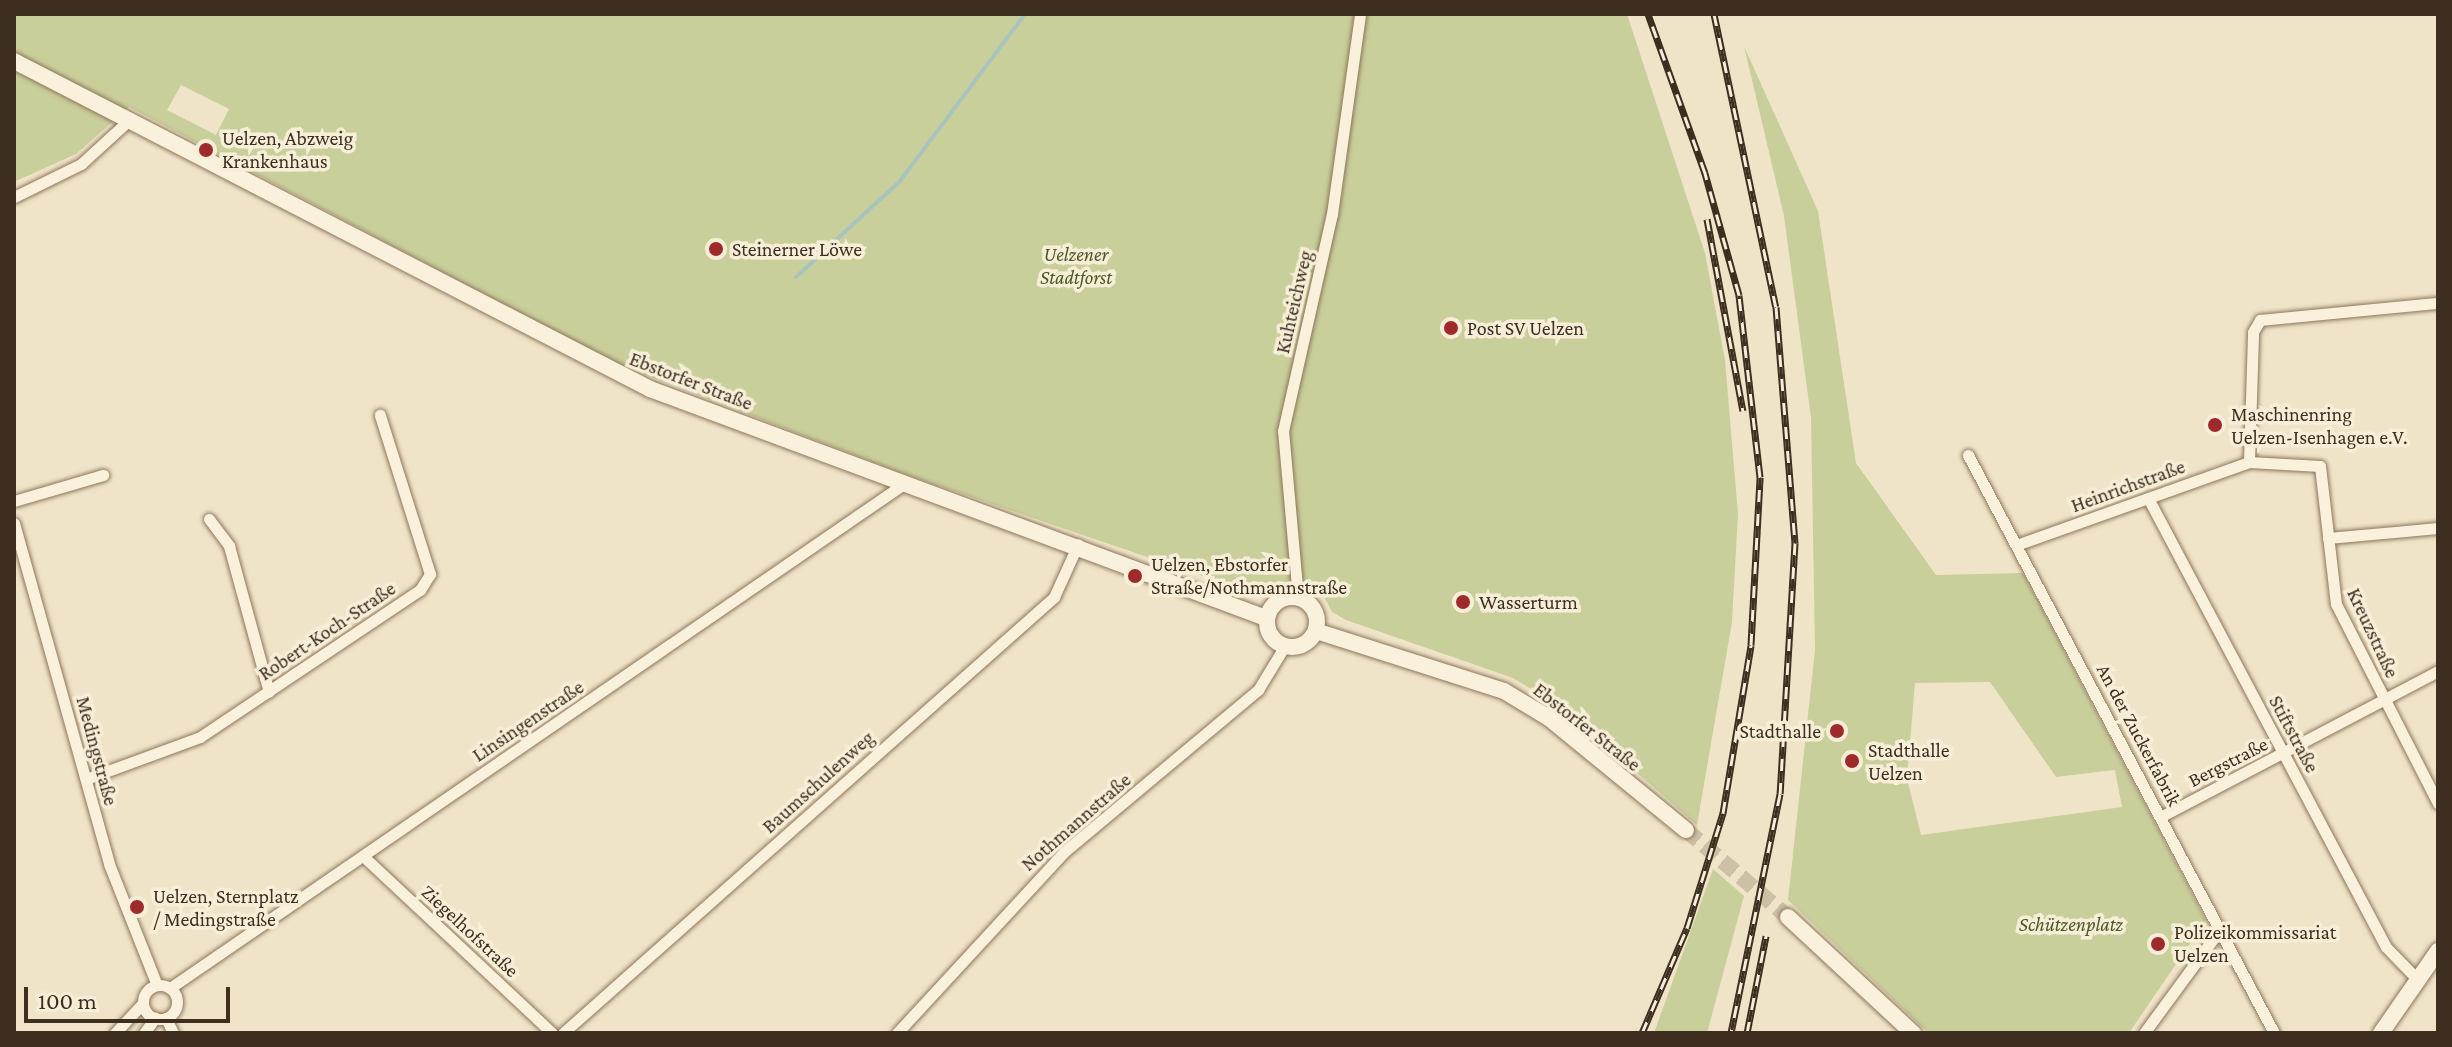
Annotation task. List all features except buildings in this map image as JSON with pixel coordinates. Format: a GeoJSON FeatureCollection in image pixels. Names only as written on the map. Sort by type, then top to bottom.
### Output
{"type":"FeatureCollection","features":[{"type":"Feature","properties":{"kind":"main road","name":"Ebstorfer Straße"},"geometry":{"type":"LineString","coordinates":[[14,61],[611,371],[905,483],[1078,544],[1266,618]]}},
{"type":"Feature","properties":{"kind":"main road"},"geometry":{"type":"LineString","coordinates":[[1298,598],[1316,614],[1316,631],[1303,645],[1284,647],[1270,636],[1266,618],[1274,604],[1298,598]]}},
{"type":"Feature","properties":{"kind":"main road","name":"Ebstorfer Straße"},"geometry":{"type":"LineString","coordinates":[[1316,631],[1504,691],[1549,718],[1686,830]]}},
{"type":"Feature","properties":{"kind":"main road"},"geometry":{"type":"LineString","coordinates":[[1788,917],[1913,1033]]}},
{"type":"Feature","properties":{"kind":"main road"},"geometry":{"type":"LineString","coordinates":[[2381,1033],[2438,951]]}},
{"type":"Feature","properties":{"kind":"street","name":"Kuhteichweg"},"geometry":{"type":"LineString","coordinates":[[1298,598],[1283,431],[1337,186],[1360,14]]}},
{"type":"Feature","properties":{"kind":"street"},"geometry":{"type":"LineString","coordinates":[[14,197],[81,164],[129,120]]}},
{"type":"Feature","properties":{"kind":"street"},"geometry":{"type":"LineString","coordinates":[[2249,462],[2253,332],[2260,320],[2286,314],[2438,303]]}},
{"type":"Feature","properties":{"kind":"street","name":"Robert-Koch-Straße"},"geometry":{"type":"LineString","coordinates":[[86,779],[169,752],[269,692],[420,590],[430,574],[380,415]]}},
{"type":"Feature","properties":{"kind":"street","name":"An der Zuckerfabrik"},"geometry":{"type":"LineString","coordinates":[[1968,455],[2019,544],[2274,1033]]}},
{"type":"Feature","properties":{"kind":"street","name":"Heinrichstraße"},"geometry":{"type":"LineString","coordinates":[[2019,544],[2249,462],[2320,466]]}},
{"type":"Feature","properties":{"kind":"street","name":"Kreuzstraße"},"geometry":{"type":"LineString","coordinates":[[2320,466],[2336,604],[2438,803]]}},
{"type":"Feature","properties":{"kind":"street"},"geometry":{"type":"LineString","coordinates":[[14,501],[103,475]]}},
{"type":"Feature","properties":{"kind":"street","name":"Linsingenstraße"},"geometry":{"type":"LineString","coordinates":[[170,988],[905,483]]}},
{"type":"Feature","properties":{"kind":"street","name":"Stiftstraße"},"geometry":{"type":"LineString","coordinates":[[2148,498],[2386,947],[2418,980]]}},
{"type":"Feature","properties":{"kind":"street"},"geometry":{"type":"LineString","coordinates":[[209,519],[229,546],[269,692]]}},
{"type":"Feature","properties":{"kind":"street","name":"Medingstraße"},"geometry":{"type":"LineString","coordinates":[[14,523],[109,864],[157,985]]}},
{"type":"Feature","properties":{"kind":"street"},"geometry":{"type":"LineString","coordinates":[[2328,538],[2438,528]]}},
{"type":"Feature","properties":{"kind":"street","name":"Baumschulenweg"},"geometry":{"type":"LineString","coordinates":[[563,1033],[1054,597],[1078,544]]}},
{"type":"Feature","properties":{"kind":"street","name":"Nothmannstraße"},"geometry":{"type":"LineString","coordinates":[[897,1033],[1064,852],[1258,690],[1284,647]]}},
{"type":"Feature","properties":{"kind":"street","name":"Bergstraße"},"geometry":{"type":"LineString","coordinates":[[2162,816],[2438,671]]}},
{"type":"Feature","properties":{"kind":"street","name":"Ziegelhofstraße"},"geometry":{"type":"LineString","coordinates":[[363,856],[552,1033]]}},
{"type":"Feature","properties":{"kind":"street"},"geometry":{"type":"LineString","coordinates":[[2144,1033],[2221,928]]}},
{"type":"Feature","properties":{"kind":"street"},"geometry":{"type":"LineString","coordinates":[[115,1033],[157,985],[170,988],[177,1002],[144,1033]]}},
{"type":"Feature","properties":{"kind":"street"},"geometry":{"type":"LineString","coordinates":[[143,1003],[173,1033]]}},
{"type":"Feature","properties":{"kind":"green space","name":"Uelzener Stadtforst"},"geometry":{"type":"Polygon","coordinates":[[[14,14],[1627,14],[1705,253],[1725,360],[1738,514],[1732,622],[1697,825],[1561,707],[1513,678],[1346,620],[1332,612],[1317,583],[1244,590],[907,475],[617,364],[129,107],[76,154],[14,182],[14,14]],[[181,85],[167,110],[216,135],[229,109],[181,85]]]}},
{"type":"Feature","properties":{"kind":"green space","name":"Schützenplatz"},"geometry":{"type":"Polygon","coordinates":[[[1744,46],[1818,211],[1856,463],[1936,575],[2023,573],[2206,920],[2129,1033],[1928,1033],[1788,900],[1815,650],[1811,418],[1784,216],[1744,46]],[[1990,682],[1915,683],[1907,779],[1921,835],[2122,807],[2115,770],[2056,777],[1990,682]]]}},
{"type":"Feature","properties":{"kind":"green space"},"geometry":{"type":"Polygon","coordinates":[[[1713,869],[1744,896],[1707,1033],[1654,1033],[1713,869]]]}},
{"type":"Feature","properties":{"kind":"waterway"},"geometry":{"type":"LineString","coordinates":[[796,277],[900,181],[1025,14]]}},
{"type":"Feature","properties":{"kind":"tunnel"},"geometry":{"type":"LineString","coordinates":[[1686,830],[1788,917]]}},
{"type":"Feature","properties":{"kind":"railway"},"geometry":{"type":"LineString","coordinates":[[1642,1033],[1687,928],[1723,813],[1751,645],[1760,477],[1739,295],[1705,173],[1648,14]]}},
{"type":"Feature","properties":{"kind":"railway"},"geometry":{"type":"LineString","coordinates":[[1714,14],[1776,307],[1795,543],[1780,794],[1731,1033]]}},
{"type":"Feature","properties":{"kind":"railway"},"geometry":{"type":"LineString","coordinates":[[1707,219],[1743,411]]}},
{"type":"Feature","properties":{"kind":"railway"},"geometry":{"type":"LineString","coordinates":[[1747,1033],[1766,936]]}},
{"type":"Feature","properties":{"kind":"place","name":"Uelzen, Abzweig Krankenhaus"},"geometry":{"type":"Point","coordinates":[206,150]}},
{"type":"Feature","properties":{"kind":"place","name":"Steinerner Löwe"},"geometry":{"type":"Point","coordinates":[716,249]}},
{"type":"Feature","properties":{"kind":"place","name":"Post SV Uelzen"},"geometry":{"type":"Point","coordinates":[1451,328]}},
{"type":"Feature","properties":{"kind":"place","name":"Maschinenring Uelzen-Isenhagen e.V."},"geometry":{"type":"Point","coordinates":[2215,425]}},
{"type":"Feature","properties":{"kind":"place","name":"Uelzen, Ebstorfer Straße/Nothmannstraße"},"geometry":{"type":"Point","coordinates":[1135,576]}},
{"type":"Feature","properties":{"kind":"place","name":"Wasserturm"},"geometry":{"type":"Point","coordinates":[1463,602]}},
{"type":"Feature","properties":{"kind":"place","name":"Stadthalle"},"geometry":{"type":"Point","coordinates":[1837,731]}},
{"type":"Feature","properties":{"kind":"place","name":"Stadthalle Uelzen"},"geometry":{"type":"Point","coordinates":[1852,761]}},
{"type":"Feature","properties":{"kind":"place","name":"Uelzen, Sternplatz / Medingstraße"},"geometry":{"type":"Point","coordinates":[137,907]}},
{"type":"Feature","properties":{"kind":"place","name":"Polizeikommissariat Uelzen"},"geometry":{"type":"Point","coordinates":[2158,944]}}]}
